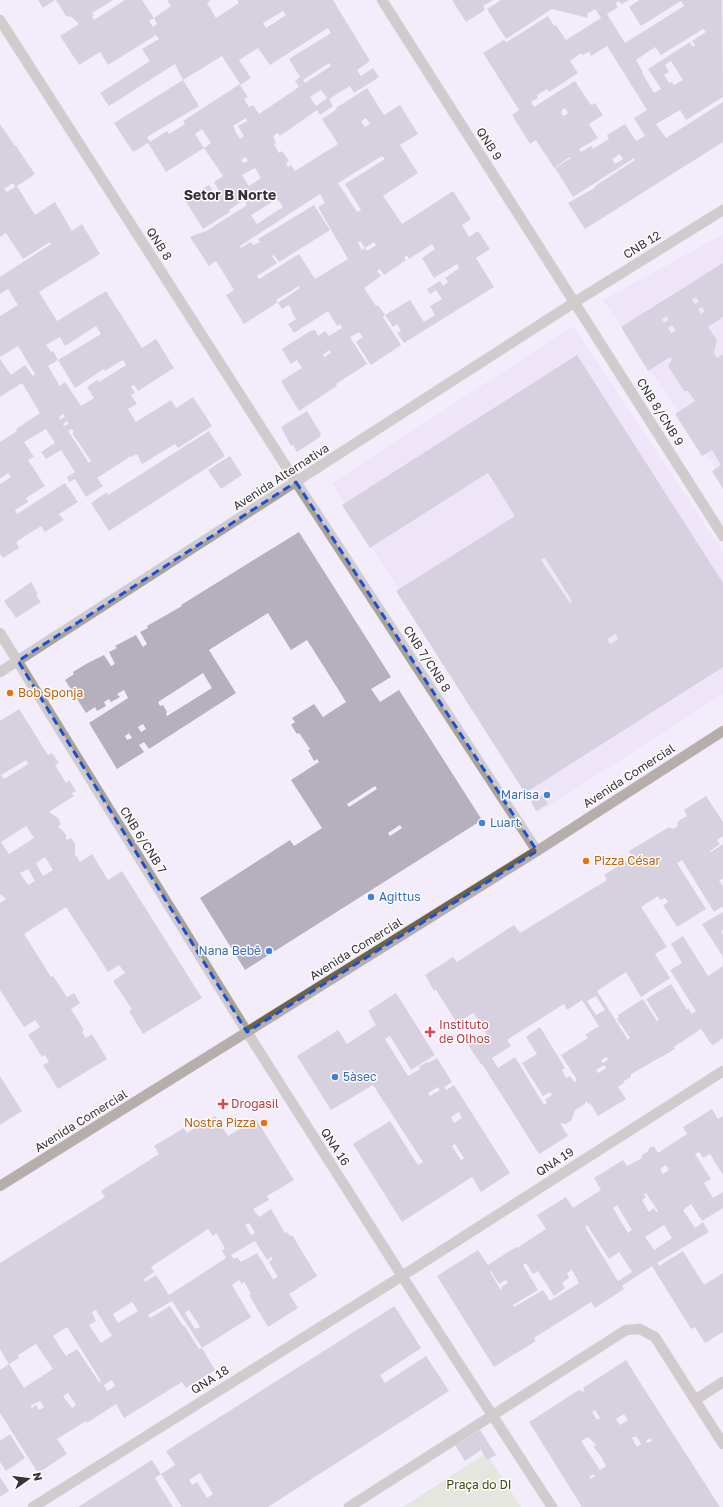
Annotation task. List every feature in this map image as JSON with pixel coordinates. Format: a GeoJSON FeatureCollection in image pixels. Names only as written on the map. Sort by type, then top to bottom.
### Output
{"type":"FeatureCollection","features":[{"type":"Feature","properties":{"kind":"main road","name":"Avenida Comercial"},"geometry":{"type":"LineString","coordinates":[[0,1186],[537,851],[723,731]]}},
{"type":"Feature","properties":{"kind":"street","name":"QNB 9"},"geometry":{"type":"LineString","coordinates":[[382,0],[575,302]]}},
{"type":"Feature","properties":{"kind":"street","name":"QNB 8"},"geometry":{"type":"LineString","coordinates":[[0,20],[296,482]]}},
{"type":"Feature","properties":{"kind":"street","name":"CNB 12"},"geometry":{"type":"LineString","coordinates":[[575,302],[723,210]]}},
{"type":"Feature","properties":{"kind":"street","name":"Avenida Alternativa"},"geometry":{"type":"LineString","coordinates":[[0,672],[575,302]]}},
{"type":"Feature","properties":{"kind":"street","name":"CNB 8/CNB 9"},"geometry":{"type":"LineString","coordinates":[[575,302],[723,536]]}},
{"type":"Feature","properties":{"kind":"street","name":"CNB 7/CNB 8"},"geometry":{"type":"LineString","coordinates":[[296,482],[537,851]]}},
{"type":"Feature","properties":{"kind":"street","name":"CNB 6/CNB 7"},"geometry":{"type":"LineString","coordinates":[[0,633],[247,1032]]}},
{"type":"Feature","properties":{"kind":"street","name":"QNA 16"},"geometry":{"type":"LineString","coordinates":[[247,1032],[402,1276],[552,1507]]}},
{"type":"Feature","properties":{"kind":"street","name":"QNA 19"},"geometry":{"type":"LineString","coordinates":[[402,1276],[723,1071]]}},
{"type":"Feature","properties":{"kind":"street","name":"QNA 18"},"geometry":{"type":"LineString","coordinates":[[33,1507],[402,1276]]}},
{"type":"Feature","properties":{"kind":"street"},"geometry":{"type":"LineString","coordinates":[[349,1507],[626,1330],[640,1329],[655,1337],[723,1444]]}},
{"type":"Feature","properties":{"kind":"street"},"geometry":{"type":"LineString","coordinates":[[695,1400],[723,1382]]}},
{"type":"Feature","properties":{"kind":"highlighted area"},"geometry":{"type":"Polygon","coordinates":[[[296,482],[537,851],[247,1032],[18,661],[296,482]]]}},
{"type":"Feature","properties":{"kind":"shaded area"},"geometry":{"type":"Polygon","coordinates":[[[723,234],[723,480],[603,300],[723,234]]]}},
{"type":"Feature","properties":{"kind":"shaded area"},"geometry":{"type":"Polygon","coordinates":[[[573,326],[723,552],[723,694],[538,813],[332,483],[573,326]]]}},
{"type":"Feature","properties":{"kind":"green space","name":"Praça do DI"},"geometry":{"type":"Polygon","coordinates":[[[486,1453],[521,1507],[403,1507],[486,1453]]]}},
{"type":"Feature","properties":{"kind":"building"},"geometry":{"type":"Polygon","coordinates":[[[38,0],[55,0],[43,8],[38,0]]]}},
{"type":"Feature","properties":{"kind":"building"},"geometry":{"type":"Polygon","coordinates":[[[56,0],[113,0],[92,13],[94,15],[92,16],[94,20],[125,0],[142,0],[154,18],[171,6],[167,0],[211,0],[207,3],[216,18],[239,3],[237,0],[333,0],[370,61],[357,70],[361,76],[373,68],[379,77],[354,93],[350,86],[329,99],[333,106],[320,115],[317,110],[280,136],[278,133],[273,136],[276,143],[274,144],[279,153],[282,151],[289,161],[286,163],[288,167],[291,165],[295,171],[338,144],[322,119],[367,88],[384,115],[400,105],[418,134],[400,145],[418,173],[383,196],[402,224],[453,191],[471,219],[462,225],[469,237],[478,231],[490,249],[476,258],[494,287],[404,343],[397,333],[401,331],[397,324],[393,327],[385,315],[383,317],[401,345],[371,365],[356,342],[363,337],[359,332],[350,337],[367,364],[299,411],[281,381],[302,368],[297,360],[291,364],[282,349],[310,331],[315,330],[318,336],[325,331],[329,336],[342,328],[340,324],[337,326],[328,311],[294,333],[288,324],[296,319],[289,305],[282,309],[278,303],[300,288],[299,286],[276,300],[278,302],[244,324],[226,295],[234,290],[216,261],[209,266],[190,237],[208,230],[247,205],[245,202],[250,199],[248,197],[229,210],[230,212],[203,229],[185,200],[209,185],[215,194],[219,191],[214,182],[223,176],[204,148],[166,172],[148,143],[133,152],[114,123],[183,80],[175,64],[109,106],[100,93],[150,61],[142,49],[159,39],[156,35],[108,65],[100,52],[79,65],[60,36],[79,24],[72,17],[66,16],[56,0]],[[283,11],[263,23],[266,28],[286,15],[283,11]],[[154,18],[149,21],[153,27],[157,24],[154,18]],[[328,28],[270,65],[258,48],[239,60],[251,78],[240,85],[248,97],[244,99],[249,107],[253,105],[259,114],[299,87],[295,81],[300,77],[289,59],[331,33],[328,28]],[[222,56],[183,80],[199,106],[147,137],[150,142],[167,131],[169,134],[185,124],[183,121],[240,84],[222,56]],[[329,63],[303,80],[305,83],[331,66],[329,63]],[[321,90],[310,97],[316,106],[327,98],[321,90]],[[246,118],[233,126],[240,139],[244,136],[238,126],[247,121],[246,118]],[[366,118],[361,121],[365,127],[370,124],[366,118]],[[202,129],[195,134],[204,148],[211,143],[202,129]],[[382,156],[338,183],[357,212],[361,210],[345,184],[385,159],[382,156]],[[246,157],[241,160],[243,163],[248,161],[246,157]],[[255,168],[242,175],[249,186],[261,178],[255,168]],[[320,194],[240,246],[241,248],[251,242],[253,245],[260,242],[258,239],[314,205],[330,230],[279,262],[274,255],[272,256],[277,263],[257,276],[259,279],[299,254],[315,279],[348,259],[318,207],[325,203],[320,194]],[[277,199],[251,215],[257,224],[283,207],[277,199]],[[360,241],[358,243],[362,250],[365,248],[360,241]],[[374,242],[365,248],[367,251],[376,245],[374,242]],[[432,244],[409,259],[407,256],[404,257],[406,260],[384,275],[380,269],[377,271],[381,276],[364,288],[376,306],[378,305],[385,315],[410,300],[424,322],[435,315],[430,306],[442,299],[436,290],[430,294],[427,289],[440,281],[443,286],[448,282],[445,278],[459,268],[457,264],[434,278],[422,258],[435,249],[432,244]],[[329,350],[323,355],[324,357],[331,353],[329,350]]]}},
{"type":"Feature","properties":{"kind":"building"},"geometry":{"type":"Polygon","coordinates":[[[452,0],[493,0],[483,6],[485,10],[466,22],[452,0]]]}},
{"type":"Feature","properties":{"kind":"building"},"geometry":{"type":"Polygon","coordinates":[[[501,0],[629,0],[622,4],[619,1],[615,3],[618,7],[607,14],[625,43],[684,6],[681,1],[641,26],[629,7],[639,0],[722,0],[723,97],[686,120],[680,110],[656,124],[666,138],[723,102],[723,142],[585,229],[568,203],[596,187],[595,186],[635,160],[634,158],[573,197],[555,168],[571,158],[570,157],[554,168],[536,140],[530,144],[512,115],[519,110],[483,53],[504,40],[506,42],[510,40],[548,16],[566,40],[601,18],[595,9],[587,14],[588,18],[552,9],[506,39],[487,9],[501,0]],[[703,29],[661,55],[655,47],[636,60],[654,93],[661,89],[648,69],[690,42],[693,47],[695,45],[692,41],[706,32],[703,29]],[[607,46],[591,56],[589,52],[582,55],[581,53],[570,61],[578,73],[549,92],[547,89],[537,95],[538,98],[531,102],[534,107],[575,81],[591,105],[595,103],[603,115],[589,124],[598,138],[579,149],[581,152],[591,146],[593,149],[609,139],[607,135],[625,124],[636,141],[645,136],[634,118],[647,110],[607,46]],[[671,61],[665,65],[669,72],[664,75],[669,83],[672,82],[674,85],[683,80],[671,61]],[[565,108],[562,110],[561,114],[564,116],[568,113],[565,108]],[[620,154],[612,159],[615,164],[623,159],[620,154]]]}},
{"type":"Feature","properties":{"kind":"building"},"geometry":{"type":"Polygon","coordinates":[[[0,124],[35,174],[17,186],[35,215],[55,202],[72,231],[82,224],[100,254],[39,292],[57,321],[106,291],[142,348],[156,339],[174,368],[138,391],[134,385],[131,387],[135,393],[131,395],[137,404],[128,409],[136,422],[171,400],[176,408],[193,397],[212,426],[178,448],[175,444],[142,464],[137,454],[132,457],[129,453],[131,456],[97,478],[103,486],[86,497],[75,479],[69,482],[67,477],[75,472],[61,450],[46,459],[41,452],[55,443],[46,429],[24,442],[34,457],[28,460],[45,486],[26,498],[28,502],[15,510],[17,514],[65,483],[78,502],[59,514],[64,520],[45,532],[41,526],[16,542],[19,548],[3,558],[0,554],[0,484],[11,477],[8,473],[0,479],[0,442],[40,413],[22,383],[0,397],[0,359],[11,375],[25,365],[33,376],[35,374],[18,346],[0,357],[0,316],[18,305],[8,289],[0,294],[0,277],[51,244],[50,242],[23,259],[6,233],[0,237],[0,124]],[[13,183],[4,189],[7,192],[15,187],[13,183]],[[96,326],[65,346],[60,337],[46,345],[51,352],[53,351],[58,360],[101,334],[96,326]],[[58,360],[48,366],[60,386],[65,382],[81,406],[94,398],[87,387],[97,380],[99,382],[126,365],[123,360],[105,371],[104,369],[75,388],[58,360]],[[63,414],[59,417],[60,420],[65,417],[63,414]],[[67,421],[63,424],[64,426],[69,424],[67,421]],[[72,429],[68,431],[89,463],[91,461],[72,433],[74,432],[72,429]]]}},
{"type":"Feature","properties":{"kind":"building"},"geometry":{"type":"Polygon","coordinates":[[[723,263],[723,317],[708,327],[717,340],[714,353],[717,358],[723,354],[723,489],[712,471],[721,465],[712,450],[702,456],[675,414],[695,401],[688,391],[684,391],[668,366],[672,359],[670,357],[648,371],[621,327],[723,263]],[[696,297],[692,300],[695,304],[699,302],[696,297]],[[702,307],[698,309],[701,314],[705,311],[702,307]],[[666,316],[662,319],[664,323],[669,320],[666,316]],[[672,325],[668,328],[671,333],[676,331],[672,325]]]}},
{"type":"Feature","properties":{"kind":"building"},"geometry":{"type":"Polygon","coordinates":[[[577,355],[723,583],[723,667],[525,793],[396,591],[515,516],[488,473],[370,548],[342,505],[577,355]],[[545,558],[541,560],[570,603],[572,601],[545,558]],[[615,634],[607,639],[610,644],[618,639],[615,634]]]}},
{"type":"Feature","properties":{"kind":"building"},"geometry":{"type":"Polygon","coordinates":[[[307,411],[321,434],[320,437],[297,452],[293,445],[291,446],[281,427],[307,411]]]}},
{"type":"Feature","properties":{"kind":"building"},"geometry":{"type":"Polygon","coordinates":[[[209,431],[225,456],[109,531],[91,503],[107,492],[108,495],[209,431]]]}},
{"type":"Feature","properties":{"kind":"building"},"geometry":{"type":"Polygon","coordinates":[[[230,456],[242,475],[221,489],[208,470],[230,456]]]}},
{"type":"Feature","properties":{"kind":"building"},"geometry":{"type":"Polygon","coordinates":[[[299,532],[391,677],[371,689],[380,702],[399,690],[482,820],[245,970],[200,898],[290,840],[294,846],[322,828],[291,780],[319,762],[317,759],[314,761],[308,750],[310,749],[299,733],[297,734],[291,725],[295,722],[292,718],[314,704],[323,717],[346,702],[307,640],[291,650],[268,613],[209,650],[236,693],[149,749],[144,742],[139,745],[144,752],[117,769],[89,723],[128,698],[124,690],[117,694],[120,697],[111,702],[109,699],[104,702],[106,706],[97,711],[95,707],[86,713],[65,680],[74,674],[73,672],[104,655],[111,666],[115,664],[109,652],[117,648],[115,646],[136,635],[143,647],[147,644],[140,632],[148,628],[147,626],[182,606],[181,605],[299,532]],[[203,673],[158,702],[160,706],[163,705],[167,712],[167,716],[212,688],[203,673]],[[143,724],[138,727],[141,732],[146,729],[143,724]],[[129,733],[125,736],[127,740],[132,738],[129,733]],[[375,786],[347,804],[349,807],[377,789],[375,786]],[[400,825],[388,833],[390,836],[402,828],[400,825]]]}},
{"type":"Feature","properties":{"kind":"building"},"geometry":{"type":"Polygon","coordinates":[[[31,582],[38,594],[36,595],[41,602],[16,618],[4,601],[31,582]]]}},
{"type":"Feature","properties":{"kind":"building"},"geometry":{"type":"Polygon","coordinates":[[[19,709],[48,755],[52,753],[59,763],[55,765],[66,783],[69,780],[76,791],[72,793],[74,796],[49,812],[58,818],[61,824],[58,827],[66,835],[66,840],[71,838],[75,844],[75,856],[76,855],[80,862],[92,854],[108,880],[122,871],[202,998],[143,1034],[129,1011],[132,1009],[113,981],[125,973],[119,965],[108,972],[66,907],[24,934],[51,977],[53,976],[67,997],[74,993],[80,1003],[71,1009],[84,1030],[82,1032],[86,1038],[92,1034],[107,1059],[58,1089],[43,1065],[49,1062],[45,1055],[42,1057],[28,1035],[40,1027],[35,1020],[24,1027],[0,990],[0,903],[6,899],[0,894],[0,721],[19,709]],[[26,760],[1,775],[4,779],[28,764],[26,760]],[[26,826],[1,842],[9,854],[34,838],[26,826]],[[45,857],[36,863],[43,876],[53,870],[45,857]],[[28,869],[20,873],[28,885],[35,881],[28,869]]]}},
{"type":"Feature","properties":{"kind":"building"},"geometry":{"type":"Polygon","coordinates":[[[542,795],[548,804],[536,811],[531,802],[542,795]]]}},
{"type":"Feature","properties":{"kind":"building"},"geometry":{"type":"Polygon","coordinates":[[[706,796],[723,822],[723,836],[717,840],[720,844],[710,851],[711,852],[723,844],[723,878],[719,881],[723,886],[723,906],[714,912],[682,860],[677,863],[706,909],[677,927],[663,905],[668,902],[665,898],[660,900],[658,896],[641,907],[667,947],[655,954],[670,978],[641,997],[626,972],[597,991],[628,1040],[630,1038],[617,1019],[619,1017],[618,1015],[643,999],[657,1021],[659,1020],[646,999],[671,984],[687,1010],[688,1008],[692,1014],[696,1011],[670,970],[682,963],[671,944],[683,936],[708,976],[723,966],[723,1038],[713,1045],[701,1029],[674,1047],[675,1049],[631,1074],[631,1077],[618,1087],[626,1099],[598,1116],[590,1103],[588,1104],[586,1101],[585,1104],[575,1110],[571,1121],[566,1124],[560,1123],[568,1136],[539,1154],[482,1064],[468,1045],[486,1036],[486,1033],[474,1013],[485,1006],[457,1023],[436,990],[434,991],[425,975],[453,957],[457,962],[514,925],[520,933],[607,880],[604,875],[633,857],[629,851],[669,827],[673,829],[677,827],[678,821],[687,816],[684,810],[706,796]],[[596,996],[587,1001],[596,1015],[605,1010],[596,996]],[[582,1000],[567,1010],[564,1004],[513,1036],[507,1040],[511,1046],[492,1058],[498,1068],[515,1057],[544,1105],[547,1103],[545,1100],[552,1095],[550,1092],[543,1096],[522,1063],[537,1054],[526,1037],[540,1027],[565,1068],[562,1070],[566,1078],[570,1076],[574,1082],[577,1080],[561,1055],[588,1038],[585,1035],[599,1026],[582,1000]],[[607,1057],[601,1060],[603,1063],[608,1059],[607,1057]],[[604,1065],[596,1070],[598,1073],[606,1068],[604,1065]]]}},
{"type":"Feature","properties":{"kind":"building"},"geometry":{"type":"Polygon","coordinates":[[[723,912],[723,930],[721,931],[723,935],[723,957],[702,924],[723,912]]]}},
{"type":"Feature","properties":{"kind":"building"},"geometry":{"type":"Polygon","coordinates":[[[396,993],[435,1055],[411,1070],[390,1036],[385,1039],[408,1076],[420,1069],[419,1067],[427,1062],[428,1063],[437,1058],[452,1082],[444,1087],[446,1090],[454,1085],[510,1173],[481,1192],[472,1177],[402,1222],[353,1144],[390,1121],[418,1165],[423,1162],[373,1085],[331,1110],[297,1056],[338,1030],[347,1044],[376,1025],[368,1011],[396,993]],[[438,1087],[428,1093],[430,1096],[440,1090],[438,1087]],[[459,1112],[451,1117],[454,1123],[462,1118],[459,1112]],[[455,1144],[452,1146],[461,1160],[464,1158],[455,1144]]]}},
{"type":"Feature","properties":{"kind":"building"},"geometry":{"type":"Polygon","coordinates":[[[0,1076],[22,1111],[0,1125],[0,1076]]]}},
{"type":"Feature","properties":{"kind":"building"},"geometry":{"type":"Polygon","coordinates":[[[712,1109],[718,1119],[723,1116],[723,1175],[710,1154],[703,1158],[699,1152],[695,1154],[711,1179],[704,1183],[713,1198],[723,1192],[723,1208],[702,1221],[691,1204],[683,1210],[695,1228],[703,1222],[709,1232],[657,1263],[659,1266],[683,1251],[704,1285],[723,1273],[723,1332],[705,1343],[695,1327],[691,1329],[652,1266],[622,1286],[624,1289],[595,1308],[591,1302],[534,1338],[536,1341],[494,1367],[437,1276],[478,1250],[488,1265],[516,1247],[517,1248],[546,1229],[537,1215],[566,1197],[573,1208],[601,1190],[594,1178],[623,1160],[627,1166],[642,1158],[642,1155],[648,1151],[649,1148],[654,1146],[658,1153],[687,1134],[683,1127],[712,1109]],[[666,1165],[660,1169],[663,1174],[669,1170],[666,1165]],[[646,1193],[644,1194],[646,1197],[642,1200],[649,1212],[654,1208],[656,1212],[658,1211],[646,1193]],[[617,1205],[613,1208],[628,1233],[632,1230],[617,1205]],[[587,1225],[585,1227],[618,1281],[632,1272],[619,1252],[609,1259],[587,1225]],[[664,1225],[645,1237],[654,1250],[672,1238],[664,1225]],[[526,1263],[523,1265],[538,1290],[513,1305],[514,1307],[543,1290],[550,1301],[579,1283],[572,1270],[567,1273],[569,1278],[562,1283],[565,1288],[554,1296],[538,1271],[533,1274],[526,1263]],[[491,1271],[490,1272],[501,1290],[501,1287],[508,1283],[506,1280],[499,1284],[491,1271]]]}},
{"type":"Feature","properties":{"kind":"building"},"geometry":{"type":"Polygon","coordinates":[[[215,1116],[228,1136],[256,1119],[294,1180],[267,1196],[269,1200],[253,1209],[259,1217],[271,1209],[285,1233],[287,1232],[290,1236],[292,1235],[317,1276],[289,1294],[298,1308],[268,1327],[249,1295],[251,1294],[244,1282],[242,1284],[239,1280],[232,1285],[251,1317],[202,1348],[215,1370],[186,1388],[182,1382],[124,1418],[116,1404],[87,1423],[86,1421],[57,1439],[67,1454],[38,1473],[0,1413],[0,1370],[9,1364],[0,1349],[0,1263],[105,1197],[101,1191],[159,1154],[154,1146],[184,1128],[187,1133],[215,1116]],[[249,1223],[245,1225],[251,1235],[255,1233],[249,1223]],[[208,1229],[151,1267],[154,1272],[144,1279],[145,1282],[156,1275],[169,1295],[226,1258],[222,1251],[225,1248],[216,1233],[213,1236],[208,1229]],[[255,1241],[231,1255],[234,1259],[237,1257],[241,1262],[257,1253],[273,1279],[278,1277],[269,1262],[273,1259],[271,1257],[267,1260],[255,1241]],[[172,1301],[148,1315],[150,1318],[170,1306],[199,1349],[202,1348],[172,1301]],[[132,1302],[113,1314],[118,1323],[138,1311],[132,1302]],[[96,1310],[92,1312],[96,1321],[89,1325],[101,1343],[112,1336],[96,1310]],[[189,1310],[185,1313],[195,1329],[200,1327],[189,1310]],[[67,1327],[53,1336],[66,1356],[77,1349],[99,1382],[101,1381],[67,1327]],[[36,1344],[18,1355],[19,1358],[9,1364],[24,1388],[53,1369],[36,1344]],[[112,1380],[104,1385],[107,1391],[115,1386],[112,1380]],[[68,1393],[63,1396],[72,1408],[76,1405],[68,1393]],[[40,1401],[30,1406],[32,1408],[36,1405],[39,1410],[44,1407],[40,1401]]]}},
{"type":"Feature","properties":{"kind":"building"},"geometry":{"type":"Polygon","coordinates":[[[393,1307],[395,1307],[421,1348],[380,1375],[385,1383],[426,1356],[449,1391],[268,1507],[182,1507],[161,1474],[175,1465],[166,1451],[393,1307]],[[200,1473],[189,1480],[192,1485],[197,1482],[207,1498],[213,1494],[200,1473]]]}},
{"type":"Feature","properties":{"kind":"building"},"geometry":{"type":"Polygon","coordinates":[[[626,1360],[720,1507],[582,1507],[529,1422],[579,1390],[585,1392],[583,1388],[626,1360]],[[595,1410],[592,1412],[597,1420],[600,1418],[595,1410]],[[624,1414],[616,1419],[620,1425],[628,1420],[624,1414]],[[636,1436],[632,1438],[637,1447],[641,1444],[636,1436]],[[588,1437],[581,1441],[600,1470],[606,1466],[603,1459],[595,1449],[594,1446],[596,1445],[588,1437]],[[650,1438],[646,1441],[647,1443],[652,1441],[650,1438]],[[594,1474],[589,1477],[591,1479],[595,1476],[594,1474]]]}},
{"type":"Feature","properties":{"kind":"building"},"geometry":{"type":"Polygon","coordinates":[[[480,1430],[496,1455],[487,1460],[481,1450],[465,1461],[455,1445],[480,1430]]]}},
{"type":"Feature","properties":{"kind":"building"},"geometry":{"type":"Polygon","coordinates":[[[10,1434],[25,1458],[6,1471],[0,1462],[0,1441],[10,1434]]]}},
{"type":"Feature","properties":{"kind":"building"},"geometry":{"type":"Polygon","coordinates":[[[152,1460],[161,1474],[155,1478],[173,1507],[78,1507],[152,1460]]]}},
{"type":"Feature","properties":{"kind":"building"},"geometry":{"type":"Polygon","coordinates":[[[0,1477],[9,1491],[0,1497],[0,1477]]]}},
{"type":"Feature","properties":{"kind":"place","name":"Bob Sponja"},"geometry":{"type":"Point","coordinates":[10,693]}},
{"type":"Feature","properties":{"kind":"place","name":"Marisa"},"geometry":{"type":"Point","coordinates":[547,795]}},
{"type":"Feature","properties":{"kind":"place","name":"Luart"},"geometry":{"type":"Point","coordinates":[482,823]}},
{"type":"Feature","properties":{"kind":"place","name":"Pizza César"},"geometry":{"type":"Point","coordinates":[586,861]}},
{"type":"Feature","properties":{"kind":"place","name":"Agittus"},"geometry":{"type":"Point","coordinates":[371,897]}},
{"type":"Feature","properties":{"kind":"place","name":"Nana Bebê"},"geometry":{"type":"Point","coordinates":[269,951]}},
{"type":"Feature","properties":{"kind":"place","name":"Instituto de Olhos"},"geometry":{"type":"Point","coordinates":[430,1032]}},
{"type":"Feature","properties":{"kind":"place","name":"5àsec"},"geometry":{"type":"Point","coordinates":[335,1077]}},
{"type":"Feature","properties":{"kind":"place","name":"Drogasil"},"geometry":{"type":"Point","coordinates":[223,1104]}},
{"type":"Feature","properties":{"kind":"place","name":"Nostra Pizza"},"geometry":{"type":"Point","coordinates":[264,1123]}},
{"type":"Feature","properties":{"kind":"district","name":"Setor B Norte"},"geometry":{"type":"Point","coordinates":[230,195]}}]}
